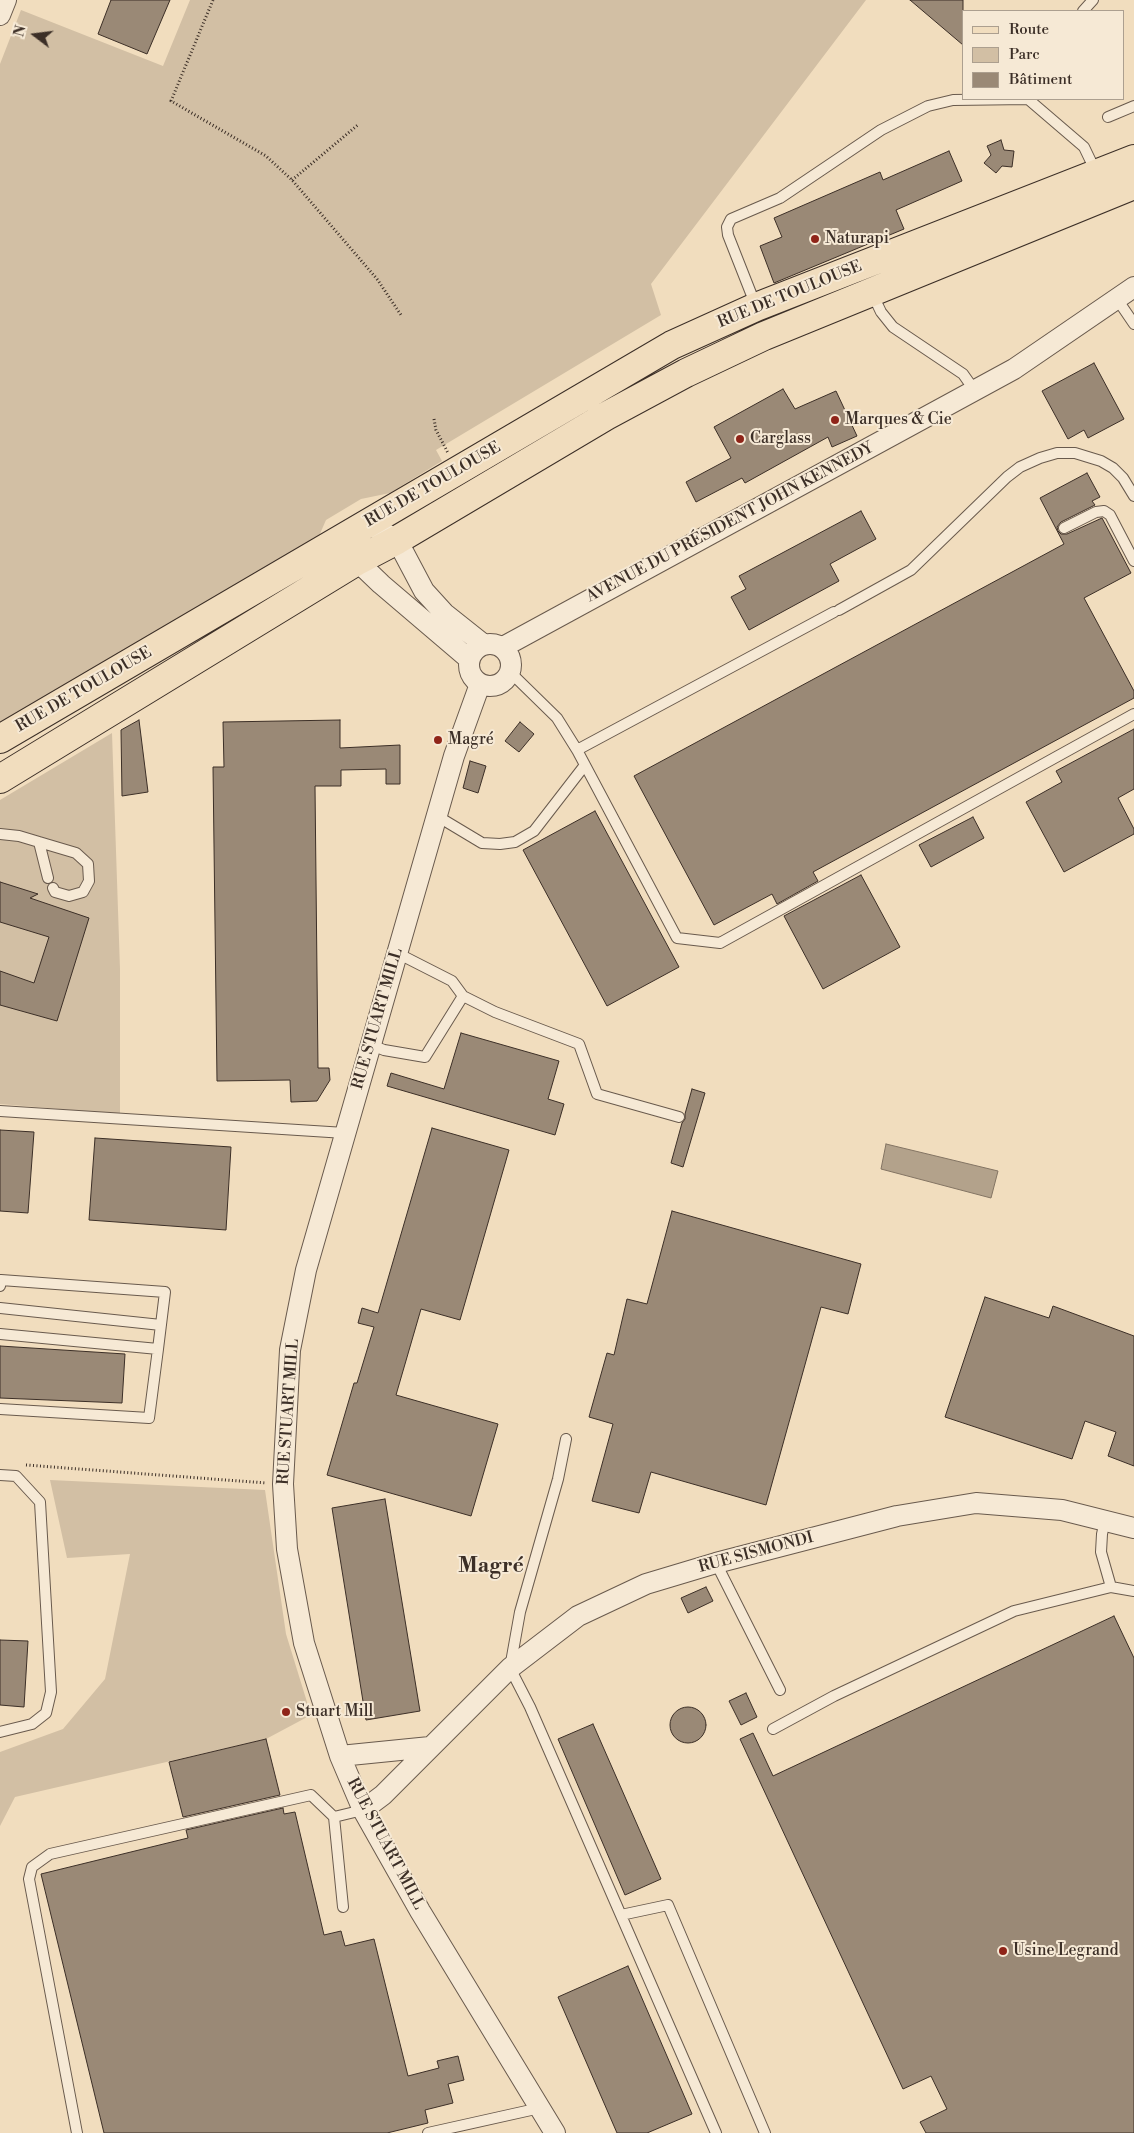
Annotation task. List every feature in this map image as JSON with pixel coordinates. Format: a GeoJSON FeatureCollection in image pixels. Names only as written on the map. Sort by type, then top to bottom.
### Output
{"type":"FeatureCollection","features":[{"type":"Feature","properties":{"kind":"main road","name":"RUE DE TOULOUSE"},"geometry":{"type":"LineString","coordinates":[[0,780],[357,561],[606,416],[686,373],[764,336],[872,292],[1102,184],[1134,158]]}},
{"type":"Feature","properties":{"kind":"main road","name":"RUE DE TOULOUSE"},"geometry":{"type":"LineString","coordinates":[[0,739],[672,345],[756,307],[880,258],[1102,184],[1134,185]]}},
{"type":"Feature","properties":{"kind":"street"},"geometry":{"type":"LineString","coordinates":[[0,15],[6,0]]}},
{"type":"Feature","properties":{"kind":"street","name":"RUE DE TOULOUSE"},"geometry":{"type":"LineString","coordinates":[[872,292],[880,258]]}},
{"type":"Feature","properties":{"kind":"street","name":"AVENUE DU PRÉSIDENT JOHN KENNEDY"},"geometry":{"type":"LineString","coordinates":[[503,647],[1014,369],[1134,287]]}},
{"type":"Feature","properties":{"kind":"street"},"geometry":{"type":"LineString","coordinates":[[469,658],[381,584],[357,561],[358,529],[396,540],[424,591],[444,613],[483,644]]}},
{"type":"Feature","properties":{"kind":"street"},"geometry":{"type":"LineString","coordinates":[[490,643],[503,647],[511,659],[510,672],[506,679],[494,686],[480,684],[470,673],[469,658],[477,647],[483,644],[490,643]]}},
{"type":"Feature","properties":{"kind":"street","name":"RUE STUART MILL"},"geometry":{"type":"LineString","coordinates":[[480,684],[460,738],[306,1270],[290,1350],[283,1484],[287,1549],[304,1644],[340,1756],[364,1810],[420,1910],[555,2133]]}},
{"type":"Feature","properties":{"kind":"street","name":"RUE SISMONDI"},"geometry":{"type":"LineString","coordinates":[[364,1810],[383,1795],[510,1668],[578,1616],[646,1584],[710,1565],[897,1516],[976,1503],[1062,1510],[1106,1522],[1133,1526]]}},
{"type":"Feature","properties":{"kind":"street"},"geometry":{"type":"LineString","coordinates":[[340,1756],[430,1747]]}},
{"type":"Feature","properties":{"kind":"lane"},"geometry":{"type":"LineString","coordinates":[[1084,10],[1093,0]]}},
{"type":"Feature","properties":{"kind":"lane"},"geometry":{"type":"LineString","coordinates":[[756,307],[728,235],[727,227],[731,219],[780,198],[881,130],[928,106],[962,100]]}},
{"type":"Feature","properties":{"kind":"lane"},"geometry":{"type":"LineString","coordinates":[[1029,100],[1084,147],[1102,184]]}},
{"type":"Feature","properties":{"kind":"lane"},"geometry":{"type":"LineString","coordinates":[[1108,117],[1134,106]]}},
{"type":"Feature","properties":{"kind":"lane"},"geometry":{"type":"LineString","coordinates":[[872,292],[881,312],[893,327],[963,374],[975,391]]}},
{"type":"Feature","properties":{"kind":"lane"},"geometry":{"type":"LineString","coordinates":[[1117,299],[1134,324]]}},
{"type":"Feature","properties":{"kind":"lane"},"geometry":{"type":"LineString","coordinates":[[577,750],[911,570],[1007,477],[1040,458],[1057,453],[1075,453],[1101,461],[1113,468],[1123,478],[1134,496]]}},
{"type":"Feature","properties":{"kind":"lane"},"geometry":{"type":"LineString","coordinates":[[1064,528],[1096,512],[1104,511],[1110,515],[1134,561]]}},
{"type":"Feature","properties":{"kind":"lane"},"geometry":{"type":"LineString","coordinates":[[510,672],[557,718],[577,750],[677,938],[720,943],[1134,714]]}},
{"type":"Feature","properties":{"kind":"lane"},"geometry":{"type":"LineString","coordinates":[[437,816],[482,843],[500,844],[515,842],[534,831],[585,765]]}},
{"type":"Feature","properties":{"kind":"lane"},"geometry":{"type":"LineString","coordinates":[[0,834],[19,836],[76,853],[88,864],[89,881],[83,892],[69,896],[54,892],[39,842]]}},
{"type":"Feature","properties":{"kind":"lane"},"geometry":{"type":"LineString","coordinates":[[397,954],[452,980],[463,996],[495,1012],[579,1044],[597,1094],[679,1117]]}},
{"type":"Feature","properties":{"kind":"lane"},"geometry":{"type":"LineString","coordinates":[[371,1045],[384,1050],[425,1057],[463,996]]}},
{"type":"Feature","properties":{"kind":"lane"},"geometry":{"type":"LineString","coordinates":[[0,1111],[345,1133]]}},
{"type":"Feature","properties":{"kind":"lane"},"geometry":{"type":"LineString","coordinates":[[0,1286],[1,1280],[165,1292],[149,1418],[0,1409]]}},
{"type":"Feature","properties":{"kind":"lane"},"geometry":{"type":"LineString","coordinates":[[0,1308],[161,1325]]}},
{"type":"Feature","properties":{"kind":"lane"},"geometry":{"type":"LineString","coordinates":[[0,1334],[158,1349]]}},
{"type":"Feature","properties":{"kind":"lane"},"geometry":{"type":"LineString","coordinates":[[566,1439],[558,1479],[520,1612],[510,1668],[530,1708],[716,2133]]}},
{"type":"Feature","properties":{"kind":"lane"},"geometry":{"type":"LineString","coordinates":[[0,1475],[16,1476],[40,1502],[51,1692],[46,1713],[32,1724],[0,1732]]}},
{"type":"Feature","properties":{"kind":"lane"},"geometry":{"type":"LineString","coordinates":[[1106,1522],[1102,1534],[1101,1552],[1111,1587]]}},
{"type":"Feature","properties":{"kind":"lane"},"geometry":{"type":"LineString","coordinates":[[710,1565],[733,1598],[780,1690]]}},
{"type":"Feature","properties":{"kind":"lane"},"geometry":{"type":"LineString","coordinates":[[773,1729],[834,1696],[1014,1611],[1111,1587],[1133,1594]]}},
{"type":"Feature","properties":{"kind":"lane"},"geometry":{"type":"LineString","coordinates":[[77,2133],[29,1879],[32,1867],[50,1854],[311,1795],[334,1817],[343,1907]]}},
{"type":"Feature","properties":{"kind":"lane"},"geometry":{"type":"LineString","coordinates":[[334,1817],[364,1810]]}},
{"type":"Feature","properties":{"kind":"lane"},"geometry":{"type":"LineString","coordinates":[[621,1915],[668,1905],[765,2133]]}},
{"type":"Feature","properties":{"kind":"lane"},"geometry":{"type":"LineString","coordinates":[[428,2133],[540,2108]]}},
{"type":"Feature","properties":{"kind":"path"},"geometry":{"type":"LineString","coordinates":[[213,0],[171,101],[266,156],[292,180],[376,279],[401,315]]}},
{"type":"Feature","properties":{"kind":"path"},"geometry":{"type":"LineString","coordinates":[[292,180],[360,124]]}},
{"type":"Feature","properties":{"kind":"path"},"geometry":{"type":"LineString","coordinates":[[434,419],[439,437],[459,471]]}},
{"type":"Feature","properties":{"kind":"path"},"geometry":{"type":"LineString","coordinates":[[20,1465],[283,1484]]}},
{"type":"Feature","properties":{"kind":"green space"},"geometry":{"type":"Polygon","coordinates":[[[190,0],[866,0],[651,284],[661,315],[436,450],[442,461],[390,493],[361,499],[326,520],[319,536],[0,723],[0,64],[21,10],[163,66],[190,0]]]}},
{"type":"Feature","properties":{"kind":"green space"},"geometry":{"type":"Polygon","coordinates":[[[112,733],[120,969],[120,1114],[0,1104],[0,800],[112,733]]]}},
{"type":"Feature","properties":{"kind":"green space"},"geometry":{"type":"Polygon","coordinates":[[[50,1480],[265,1490],[286,1634],[311,1715],[266,1739],[15,1797],[0,1826],[0,1752],[63,1729],[105,1679],[130,1554],[67,1558],[50,1480]]]}},
{"type":"Feature","properties":{"kind":"shaded area"},"geometry":{"type":"Polygon","coordinates":[[[886,1144],[998,1171],[991,1198],[881,1169],[886,1144]]]}},
{"type":"Feature","properties":{"kind":"building"},"geometry":{"type":"Polygon","coordinates":[[[111,0],[170,0],[147,54],[98,34],[111,0]]]}},
{"type":"Feature","properties":{"kind":"building"},"geometry":{"type":"Polygon","coordinates":[[[910,0],[963,0],[962,44],[910,0]]]}},
{"type":"Feature","properties":{"kind":"building"},"geometry":{"type":"Polygon","coordinates":[[[1001,140],[1004,150],[1014,151],[1012,167],[1002,166],[996,173],[984,163],[991,155],[987,146],[1001,140]]]}},
{"type":"Feature","properties":{"kind":"building"},"geometry":{"type":"Polygon","coordinates":[[[949,151],[962,181],[896,210],[904,229],[774,283],[760,246],[782,237],[774,218],[880,172],[883,180],[949,151]]]}},
{"type":"Feature","properties":{"kind":"building"},"geometry":{"type":"Polygon","coordinates":[[[1094,363],[1124,419],[1088,438],[1084,430],[1068,439],[1042,391],[1094,363]]]}},
{"type":"Feature","properties":{"kind":"building"},"geometry":{"type":"Polygon","coordinates":[[[783,389],[795,409],[836,391],[857,436],[832,447],[828,437],[745,483],[742,478],[696,502],[686,482],[731,458],[714,427],[783,389]]]}},
{"type":"Feature","properties":{"kind":"building"},"geometry":{"type":"Polygon","coordinates":[[[1087,473],[1100,497],[1092,501],[1095,505],[1061,522],[1057,527],[1061,534],[1067,534],[1102,518],[1131,573],[1084,598],[1134,691],[1134,698],[813,872],[818,881],[777,904],[772,894],[714,925],[634,776],[1064,544],[1040,498],[1087,473]]]}},
{"type":"Feature","properties":{"kind":"building"},"geometry":{"type":"Polygon","coordinates":[[[861,511],[876,539],[830,564],[839,581],[749,630],[731,597],[746,589],[739,576],[861,511]]]}},
{"type":"Feature","properties":{"kind":"building"},"geometry":{"type":"Polygon","coordinates":[[[139,720],[148,792],[122,796],[121,730],[139,720]]]}},
{"type":"Feature","properties":{"kind":"building"},"geometry":{"type":"Polygon","coordinates":[[[340,720],[340,748],[400,745],[400,784],[386,784],[386,769],[341,770],[341,786],[315,786],[318,1068],[329,1068],[330,1080],[317,1101],[291,1102],[290,1080],[217,1081],[213,767],[224,767],[223,722],[340,720]]]}},
{"type":"Feature","properties":{"kind":"building"},"geometry":{"type":"Polygon","coordinates":[[[520,722],[534,734],[519,752],[505,741],[520,722]]]}},
{"type":"Feature","properties":{"kind":"building"},"geometry":{"type":"Polygon","coordinates":[[[1134,729],[1134,789],[1118,798],[1134,829],[1134,834],[1064,872],[1026,802],[1062,782],[1056,771],[1134,729]]]}},
{"type":"Feature","properties":{"kind":"building"},"geometry":{"type":"Polygon","coordinates":[[[470,761],[486,766],[478,793],[463,788],[470,761]]]}},
{"type":"Feature","properties":{"kind":"building"},"geometry":{"type":"Polygon","coordinates":[[[595,811],[679,967],[607,1006],[523,850],[595,811]]]}},
{"type":"Feature","properties":{"kind":"building"},"geometry":{"type":"Polygon","coordinates":[[[973,817],[984,838],[931,867],[919,845],[973,817]]]}},
{"type":"Feature","properties":{"kind":"building"},"geometry":{"type":"Polygon","coordinates":[[[861,875],[900,947],[823,989],[784,916],[861,875]]]}},
{"type":"Feature","properties":{"kind":"building"},"geometry":{"type":"Polygon","coordinates":[[[0,882],[38,894],[30,898],[89,918],[57,1021],[0,1005],[0,971],[34,983],[49,937],[0,922],[0,882]]]}},
{"type":"Feature","properties":{"kind":"building"},"geometry":{"type":"Polygon","coordinates":[[[461,1033],[559,1061],[548,1099],[564,1104],[555,1135],[387,1086],[391,1073],[444,1089],[461,1033]]]}},
{"type":"Feature","properties":{"kind":"building"},"geometry":{"type":"Polygon","coordinates":[[[692,1089],[705,1093],[683,1167],[671,1163],[692,1089]]]}},
{"type":"Feature","properties":{"kind":"building"},"geometry":{"type":"Polygon","coordinates":[[[432,1128],[509,1150],[460,1320],[421,1309],[396,1395],[498,1424],[471,1516],[327,1475],[354,1383],[357,1383],[374,1327],[358,1323],[362,1308],[378,1313],[432,1128]]]}},
{"type":"Feature","properties":{"kind":"building"},"geometry":{"type":"Polygon","coordinates":[[[0,1130],[34,1132],[28,1213],[0,1211],[0,1130]]]}},
{"type":"Feature","properties":{"kind":"building"},"geometry":{"type":"Polygon","coordinates":[[[95,1138],[231,1147],[226,1230],[89,1220],[95,1138]]]}},
{"type":"Feature","properties":{"kind":"building"},"geometry":{"type":"Polygon","coordinates":[[[672,1211],[861,1264],[848,1314],[821,1307],[766,1505],[651,1472],[639,1513],[592,1501],[613,1424],[589,1417],[607,1353],[614,1355],[627,1299],[647,1304],[672,1211]]]}},
{"type":"Feature","properties":{"kind":"building"},"geometry":{"type":"Polygon","coordinates":[[[985,1297],[1049,1318],[1053,1306],[1134,1336],[1134,1466],[1108,1456],[1116,1432],[1085,1421],[1072,1459],[945,1417],[985,1297]]]}},
{"type":"Feature","properties":{"kind":"building"},"geometry":{"type":"Polygon","coordinates":[[[0,1346],[125,1354],[122,1403],[0,1398],[0,1346]]]}},
{"type":"Feature","properties":{"kind":"building"},"geometry":{"type":"Polygon","coordinates":[[[385,1499],[420,1711],[366,1720],[332,1508],[385,1499]]]}},
{"type":"Feature","properties":{"kind":"building"},"geometry":{"type":"Polygon","coordinates":[[[706,1587],[713,1601],[688,1613],[681,1598],[706,1587]]]}},
{"type":"Feature","properties":{"kind":"building","name":"Usine Legrand"},"geometry":{"type":"Polygon","coordinates":[[[1114,1616],[1134,1658],[1134,2133],[926,2133],[920,2122],[947,2109],[931,2076],[903,2089],[740,1739],[753,1733],[773,1776],[1114,1616]]]}},
{"type":"Feature","properties":{"kind":"building"},"geometry":{"type":"Polygon","coordinates":[[[0,1640],[28,1641],[24,1707],[0,1705],[0,1640]]]}},
{"type":"Feature","properties":{"kind":"building"},"geometry":{"type":"Polygon","coordinates":[[[746,1693],[757,1717],[741,1725],[729,1701],[746,1693]]]}},
{"type":"Feature","properties":{"kind":"building"},"geometry":{"type":"Polygon","coordinates":[[[688,1707],[701,1712],[706,1725],[701,1738],[688,1743],[675,1738],[670,1725],[675,1712],[688,1707]]]}},
{"type":"Feature","properties":{"kind":"building"},"geometry":{"type":"Polygon","coordinates":[[[593,1724],[661,1879],[625,1895],[558,1739],[593,1724]]]}},
{"type":"Feature","properties":{"kind":"building"},"geometry":{"type":"Polygon","coordinates":[[[266,1739],[280,1795],[183,1817],[169,1762],[266,1739]]]}},
{"type":"Feature","properties":{"kind":"building"},"geometry":{"type":"Polygon","coordinates":[[[283,1808],[284,1814],[295,1812],[324,1935],[341,1931],[345,1946],[374,1939],[408,2076],[439,2068],[437,2061],[458,2056],[464,2080],[448,2084],[453,2103],[425,2110],[428,2123],[387,2133],[104,2133],[41,1874],[188,1838],[186,1830],[283,1808]]]}},
{"type":"Feature","properties":{"kind":"building"},"geometry":{"type":"Polygon","coordinates":[[[628,1966],[692,2114],[647,2133],[617,2133],[558,1997],[628,1966]]]}},
{"type":"Feature","properties":{"kind":"place","name":"Naturapi"},"geometry":{"type":"Point","coordinates":[815,239]}},
{"type":"Feature","properties":{"kind":"place","name":"Marques & Cie"},"geometry":{"type":"Point","coordinates":[835,420]}},
{"type":"Feature","properties":{"kind":"place","name":"Carglass"},"geometry":{"type":"Point","coordinates":[740,439]}},
{"type":"Feature","properties":{"kind":"place","name":"Magré"},"geometry":{"type":"Point","coordinates":[438,740]}},
{"type":"Feature","properties":{"kind":"place","name":"Stuart Mill"},"geometry":{"type":"Point","coordinates":[286,1712]}},
{"type":"Feature","properties":{"kind":"place","name":"Usine Legrand"},"geometry":{"type":"Point","coordinates":[1003,1951]}},
{"type":"Feature","properties":{"kind":"district","name":"Magré"},"geometry":{"type":"Point","coordinates":[491,1567]}}]}
